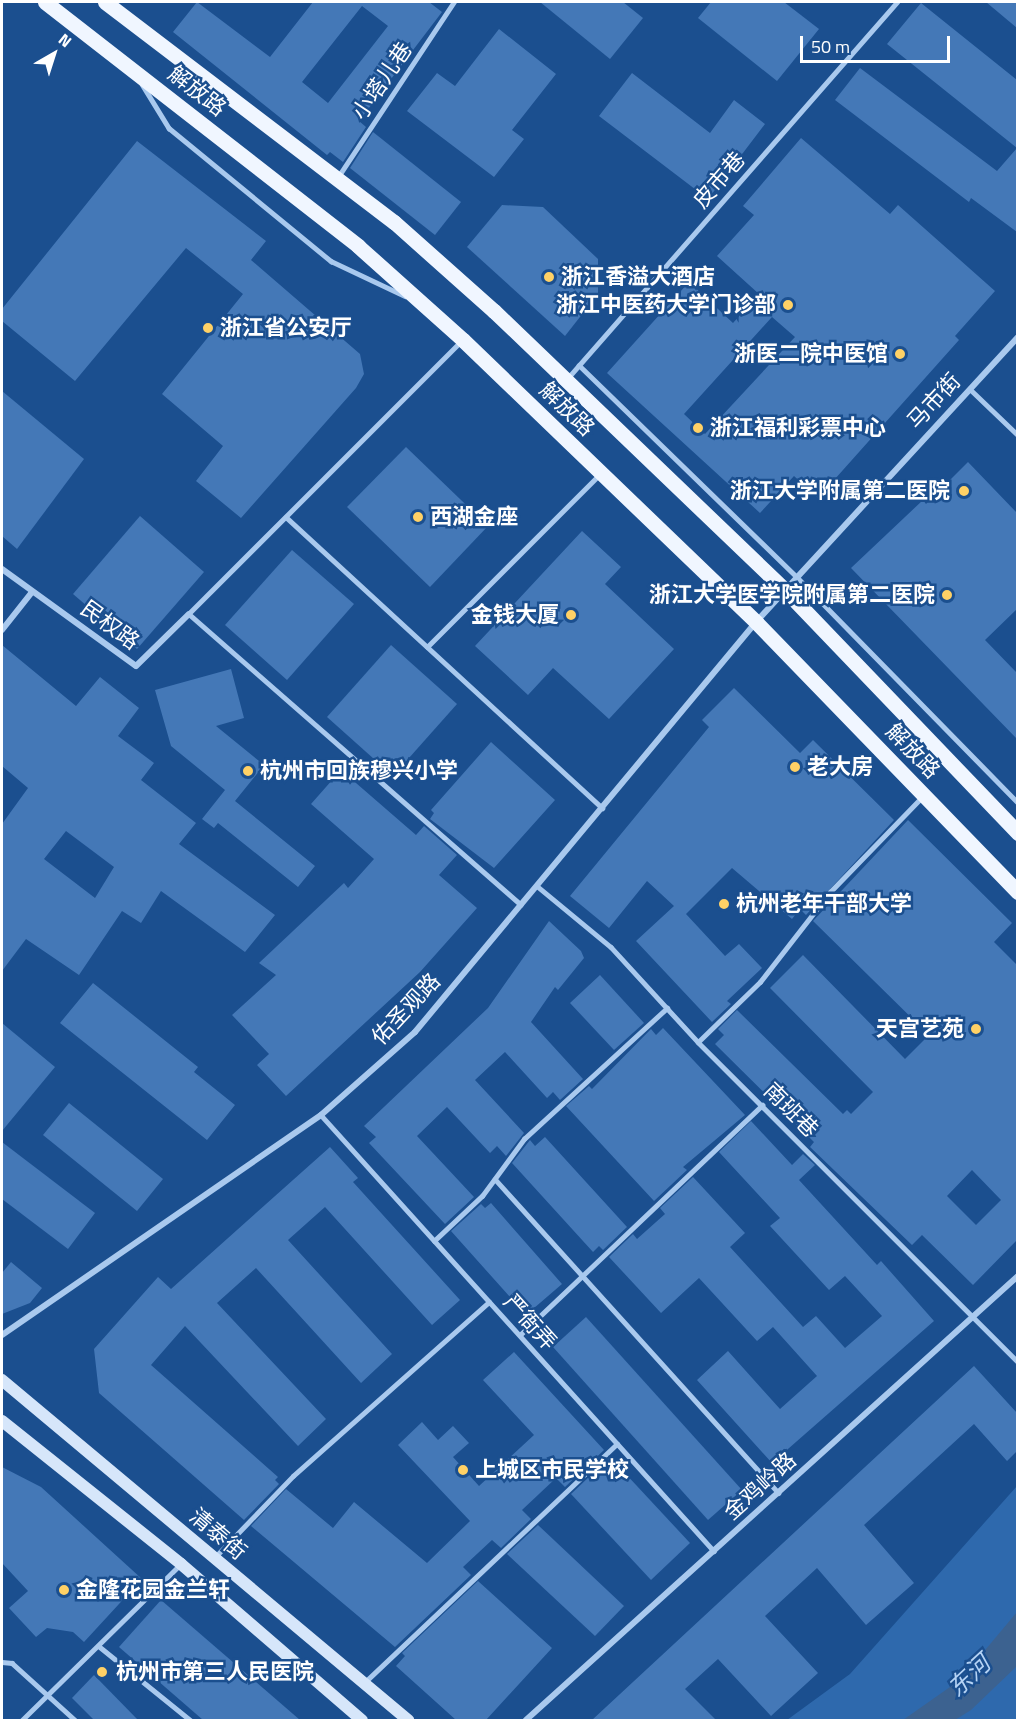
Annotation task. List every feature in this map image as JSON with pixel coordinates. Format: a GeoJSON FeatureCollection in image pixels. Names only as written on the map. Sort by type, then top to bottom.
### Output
{"type":"FeatureCollection","features":[{"type":"Feature","properties":{"kind":"main road","name":"解放路"},"geometry":{"type":"LineString","coordinates":[[45,2],[358,246],[463,340],[756,622],[1017,892]]}},
{"type":"Feature","properties":{"kind":"main road","name":"解放路"},"geometry":{"type":"LineString","coordinates":[[105,2],[394,222],[486,304],[785,590],[1017,833]]}},
{"type":"Feature","properties":{"kind":"main road","name":"清泰街"},"geometry":{"type":"LineString","coordinates":[[2,1380],[408,1720]]}},
{"type":"Feature","properties":{"kind":"main road","name":"清泰街"},"geometry":{"type":"LineString","coordinates":[[2,1421],[181,1564],[362,1720]]}},
{"type":"Feature","properties":{"kind":"street","name":"马市街"},"geometry":{"type":"LineString","coordinates":[[756,622],[1017,338]]}},
{"type":"Feature","properties":{"kind":"street","name":"民权路"},"geometry":{"type":"LineString","coordinates":[[2,569],[136,666],[189,614]]}},
{"type":"Feature","properties":{"kind":"street"},"geometry":{"type":"LineString","coordinates":[[2,630],[32,592]]}},
{"type":"Feature","properties":{"kind":"street","name":"佑圣观路"},"geometry":{"type":"LineString","coordinates":[[2,1335],[321,1115],[416,1032],[756,622]]}},
{"type":"Feature","properties":{"kind":"street","name":"金鸡岭路"},"geometry":{"type":"LineString","coordinates":[[526,1720],[975,1317],[1017,1276]]}},
{"type":"Feature","properties":{"kind":"lane","name":"小塔儿巷"},"geometry":{"type":"LineString","coordinates":[[337,179],[454,2]]}},
{"type":"Feature","properties":{"kind":"lane","name":"皮市巷"},"geometry":{"type":"LineString","coordinates":[[565,381],[894,3]]}},
{"type":"Feature","properties":{"kind":"lane"},"geometry":{"type":"LineString","coordinates":[[134,72],[169,128],[322,253],[421,304]]}},
{"type":"Feature","properties":{"kind":"lane"},"geometry":{"type":"LineString","coordinates":[[463,340],[189,614],[521,905]]}},
{"type":"Feature","properties":{"kind":"lane"},"geometry":{"type":"LineString","coordinates":[[579,365],[797,577],[1017,803]]}},
{"type":"Feature","properties":{"kind":"lane"},"geometry":{"type":"LineString","coordinates":[[970,389],[1017,435]]}},
{"type":"Feature","properties":{"kind":"lane"},"geometry":{"type":"LineString","coordinates":[[427,647],[602,473]]}},
{"type":"Feature","properties":{"kind":"lane"},"geometry":{"type":"LineString","coordinates":[[286,517],[602,808]]}},
{"type":"Feature","properties":{"kind":"lane"},"geometry":{"type":"LineString","coordinates":[[698,1042],[760,982],[830,892],[924,795]]}},
{"type":"Feature","properties":{"kind":"lane","name":"南班巷"},"geometry":{"type":"LineString","coordinates":[[537,886],[610,947],[698,1042],[975,1317],[1017,1362]]}},
{"type":"Feature","properties":{"kind":"lane"},"geometry":{"type":"LineString","coordinates":[[435,1241],[482,1197],[524,1139],[667,1008]]}},
{"type":"Feature","properties":{"kind":"lane"},"geometry":{"type":"LineString","coordinates":[[520,1335],[762,1105]]}},
{"type":"Feature","properties":{"kind":"lane","name":"严衙弄"},"geometry":{"type":"LineString","coordinates":[[321,1115],[714,1551]]}},
{"type":"Feature","properties":{"kind":"lane"},"geometry":{"type":"LineString","coordinates":[[495,1179],[779,1493]]}},
{"type":"Feature","properties":{"kind":"lane"},"geometry":{"type":"LineString","coordinates":[[214,1558],[293,1476],[489,1302]]}},
{"type":"Feature","properties":{"kind":"lane"},"geometry":{"type":"LineString","coordinates":[[363,1683],[617,1443]]}},
{"type":"Feature","properties":{"kind":"lane"},"geometry":{"type":"LineString","coordinates":[[22,1720],[100,1647],[181,1564]]}},
{"type":"Feature","properties":{"kind":"lane"},"geometry":{"type":"LineString","coordinates":[[100,1647],[190,1720]]}},
{"type":"Feature","properties":{"kind":"lane"},"geometry":{"type":"LineString","coordinates":[[2,1662],[12,1663],[48,1698],[75,1720]]}},
{"type":"Feature","properties":{"kind":"shaded area"},"geometry":{"type":"Polygon","coordinates":[[[1017,1486],[1017,1720],[787,1720],[850,1674],[1017,1486]]]}},
{"type":"Feature","properties":{"kind":"water","name":"东河"},"geometry":{"type":"Polygon","coordinates":[[[1017,1612],[1017,1666],[971,1710],[955,1720],[903,1720],[960,1680],[1017,1612]]]}},
{"type":"Feature","properties":{"kind":"building"},"geometry":{"type":"Polygon","coordinates":[[[197,2],[270,57],[313,2],[429,2],[442,12],[359,121],[366,127],[343,162],[330,152],[327,155],[173,32],[197,2]],[[362,6],[302,82],[328,103],[388,26],[362,6]]]}},
{"type":"Feature","properties":{"kind":"building"},"geometry":{"type":"Polygon","coordinates":[[[540,2],[623,2],[643,18],[610,59],[540,2]]]}},
{"type":"Feature","properties":{"kind":"building"},"geometry":{"type":"Polygon","coordinates":[[[711,2],[784,2],[819,29],[777,81],[698,18],[711,2]]]}},
{"type":"Feature","properties":{"kind":"building"},"geometry":{"type":"Polygon","coordinates":[[[986,2],[1017,2],[1017,28],[986,2]]]}},
{"type":"Feature","properties":{"kind":"building"},"geometry":{"type":"Polygon","coordinates":[[[921,3],[1017,80],[1017,148],[887,44],[921,3]]]}},
{"type":"Feature","properties":{"kind":"building"},"geometry":{"type":"Polygon","coordinates":[[[499,29],[556,74],[512,130],[524,139],[494,177],[407,111],[437,73],[455,86],[499,29]]]}},
{"type":"Feature","properties":{"kind":"building"},"geometry":{"type":"Polygon","coordinates":[[[860,68],[997,171],[1017,148],[1017,232],[971,198],[969,202],[835,100],[860,68]]]}},
{"type":"Feature","properties":{"kind":"building"},"geometry":{"type":"Polygon","coordinates":[[[632,73],[710,133],[734,100],[765,124],[708,199],[599,116],[632,73]]]}},
{"type":"Feature","properties":{"kind":"building"},"geometry":{"type":"Polygon","coordinates":[[[373,132],[461,202],[435,235],[350,168],[373,132]]]}},
{"type":"Feature","properties":{"kind":"building"},"geometry":{"type":"Polygon","coordinates":[[[801,138],[890,214],[898,205],[995,291],[955,336],[959,340],[818,498],[794,476],[760,513],[607,373],[689,282],[733,323],[759,294],[717,256],[754,215],[743,206],[801,138]],[[772,317],[684,414],[705,434],[795,337],[772,317]]]}},
{"type":"Feature","properties":{"kind":"building"},"geometry":{"type":"Polygon","coordinates":[[[137,141],[266,241],[251,260],[360,354],[364,374],[356,388],[241,518],[196,481],[223,446],[162,394],[243,294],[186,248],[75,381],[2,321],[2,309],[137,141]]]}},
{"type":"Feature","properties":{"kind":"building","name":"浙江香溢大酒店"},"geometry":{"type":"Polygon","coordinates":[[[502,205],[543,207],[598,259],[598,294],[565,336],[467,247],[502,205]]]}},
{"type":"Feature","properties":{"kind":"building"},"geometry":{"type":"Polygon","coordinates":[[[2,391],[84,459],[17,549],[2,536],[2,391]]]}},
{"type":"Feature","properties":{"kind":"building","name":"西湖金座"},"geometry":{"type":"Polygon","coordinates":[[[406,447],[488,526],[430,587],[347,507],[406,447]]]}},
{"type":"Feature","properties":{"kind":"building","name":"浙江大学附属第二医院"},"geometry":{"type":"Polygon","coordinates":[[[968,462],[1017,513],[1017,609],[985,640],[1017,673],[1017,739],[851,568],[923,500],[926,504],[968,462]]]}},
{"type":"Feature","properties":{"kind":"building"},"geometry":{"type":"Polygon","coordinates":[[[140,516],[204,572],[137,649],[73,594],[140,516]]]}},
{"type":"Feature","properties":{"kind":"building","name":"金钱大厦"},"geometry":{"type":"Polygon","coordinates":[[[582,531],[621,567],[605,584],[674,649],[609,719],[553,668],[528,695],[475,646],[582,531]]]}},
{"type":"Feature","properties":{"kind":"building"},"geometry":{"type":"Polygon","coordinates":[[[292,550],[354,604],[287,680],[225,625],[292,550]]]}},
{"type":"Feature","properties":{"kind":"building"},"geometry":{"type":"Polygon","coordinates":[[[2,645],[76,706],[100,677],[139,708],[118,736],[154,763],[141,780],[196,823],[179,844],[275,915],[245,952],[161,891],[141,923],[122,911],[79,975],[26,939],[2,971],[2,824],[28,788],[2,766],[2,645]],[[66,831],[44,859],[95,898],[114,867],[66,831]]]}},
{"type":"Feature","properties":{"kind":"building"},"geometry":{"type":"Polygon","coordinates":[[[391,645],[457,704],[393,776],[327,717],[391,645]]]}},
{"type":"Feature","properties":{"kind":"building"},"geometry":{"type":"Polygon","coordinates":[[[231,669],[244,718],[216,726],[264,765],[235,801],[315,866],[298,887],[218,823],[214,828],[202,819],[225,790],[171,746],[155,690],[231,669]]]}},
{"type":"Feature","properties":{"kind":"building"},"geometry":{"type":"Polygon","coordinates":[[[734,688],[800,753],[813,740],[894,820],[806,915],[800,909],[792,919],[732,868],[686,914],[725,956],[739,944],[762,968],[727,1001],[731,1004],[712,1022],[636,941],[674,906],[647,881],[609,928],[570,896],[709,727],[702,720],[734,688]]]}},
{"type":"Feature","properties":{"kind":"building"},"geometry":{"type":"Polygon","coordinates":[[[491,742],[555,800],[494,868],[430,819],[434,813],[431,810],[491,742]]]}},
{"type":"Feature","properties":{"kind":"building"},"geometry":{"type":"Polygon","coordinates":[[[341,770],[416,835],[424,826],[457,855],[439,875],[477,908],[420,972],[286,1096],[257,1065],[269,1054],[232,1015],[276,975],[259,963],[344,883],[348,888],[374,859],[311,804],[341,770]]]}},
{"type":"Feature","properties":{"kind":"building"},"geometry":{"type":"Polygon","coordinates":[[[908,820],[1012,923],[994,942],[1017,965],[1017,1240],[973,1285],[922,1235],[912,1245],[810,1147],[814,1142],[715,1044],[724,1035],[718,1029],[737,1010],[843,1114],[847,1110],[851,1114],[873,1092],[770,988],[803,955],[905,1059],[929,1035],[813,921],[908,820]],[[972,1170],[947,1196],[976,1225],[1001,1200],[972,1170]]]}},
{"type":"Feature","properties":{"kind":"building"},"geometry":{"type":"Polygon","coordinates":[[[549,921],[581,951],[584,958],[558,990],[555,987],[531,1022],[583,1079],[560,1100],[553,1092],[547,1098],[505,1052],[475,1080],[524,1133],[506,1156],[497,1146],[490,1153],[447,1107],[417,1136],[474,1197],[445,1224],[369,1143],[376,1137],[364,1126],[488,1008],[549,921]]]}},
{"type":"Feature","properties":{"kind":"building"},"geometry":{"type":"Polygon","coordinates":[[[600,975],[644,1023],[614,1050],[570,1003],[600,975]]]}},
{"type":"Feature","properties":{"kind":"building"},"geometry":{"type":"Polygon","coordinates":[[[93,983],[198,1067],[194,1072],[235,1105],[207,1140],[60,1023],[93,983]]]}},
{"type":"Feature","properties":{"kind":"building"},"geometry":{"type":"Polygon","coordinates":[[[2,1023],[55,1067],[2,1131],[2,1023]]]}},
{"type":"Feature","properties":{"kind":"building"},"geometry":{"type":"Polygon","coordinates":[[[663,1028],[745,1115],[683,1167],[687,1170],[654,1201],[566,1106],[589,1086],[592,1089],[651,1029],[656,1035],[663,1028]]]}},
{"type":"Feature","properties":{"kind":"building"},"geometry":{"type":"Polygon","coordinates":[[[69,1103],[163,1179],[137,1211],[43,1135],[69,1103]]]}},
{"type":"Feature","properties":{"kind":"building"},"geometry":{"type":"Polygon","coordinates":[[[751,1121],[792,1165],[803,1154],[815,1165],[799,1180],[877,1265],[881,1261],[934,1321],[772,1463],[697,1380],[728,1351],[780,1409],[817,1376],[773,1327],[757,1341],[699,1278],[661,1313],[609,1257],[633,1234],[637,1239],[665,1214],[660,1208],[693,1177],[745,1233],[730,1247],[803,1327],[816,1316],[845,1348],[882,1316],[845,1276],[829,1290],[770,1226],[780,1218],[719,1152],[751,1121]]]}},
{"type":"Feature","properties":{"kind":"building"},"geometry":{"type":"Polygon","coordinates":[[[545,1137],[627,1227],[603,1250],[599,1246],[593,1252],[512,1163],[530,1140],[535,1146],[545,1137]]]}},
{"type":"Feature","properties":{"kind":"building"},"geometry":{"type":"Polygon","coordinates":[[[2,1142],[95,1213],[68,1249],[2,1199],[2,1142]]]}},
{"type":"Feature","properties":{"kind":"building"},"geometry":{"type":"Polygon","coordinates":[[[330,1147],[358,1178],[353,1182],[460,1300],[432,1325],[325,1207],[288,1240],[392,1354],[361,1383],[256,1268],[217,1303],[326,1419],[298,1446],[185,1326],[151,1365],[278,1477],[275,1480],[279,1484],[244,1520],[99,1393],[94,1349],[158,1277],[171,1289],[330,1147]]]}},
{"type":"Feature","properties":{"kind":"building"},"geometry":{"type":"Polygon","coordinates":[[[491,1203],[562,1284],[526,1315],[451,1231],[481,1204],[485,1208],[491,1203]]]}},
{"type":"Feature","properties":{"kind":"building"},"geometry":{"type":"Polygon","coordinates":[[[11,1262],[42,1288],[30,1303],[2,1314],[2,1273],[11,1262]]]}},
{"type":"Feature","properties":{"kind":"building"},"geometry":{"type":"Polygon","coordinates":[[[586,1317],[742,1490],[708,1520],[553,1347],[586,1317]]]}},
{"type":"Feature","properties":{"kind":"building"},"geometry":{"type":"Polygon","coordinates":[[[514,1352],[604,1450],[565,1487],[556,1478],[522,1510],[531,1519],[501,1548],[492,1540],[463,1567],[471,1575],[395,1647],[251,1526],[286,1489],[333,1528],[354,1502],[427,1563],[470,1521],[398,1445],[422,1422],[438,1440],[453,1426],[469,1443],[453,1457],[479,1486],[534,1435],[483,1380],[514,1352]]]}},
{"type":"Feature","properties":{"kind":"building"},"geometry":{"type":"Polygon","coordinates":[[[974,1366],[1017,1413],[1017,1451],[1007,1461],[974,1424],[864,1525],[914,1583],[866,1625],[817,1568],[765,1616],[818,1673],[771,1716],[718,1659],[685,1689],[716,1720],[592,1720],[974,1366]]]}},
{"type":"Feature","properties":{"kind":"building"},"geometry":{"type":"Polygon","coordinates":[[[610,1457],[690,1543],[651,1580],[571,1494],[610,1457]]]}},
{"type":"Feature","properties":{"kind":"building"},"geometry":{"type":"Polygon","coordinates":[[[2,1467],[41,1487],[142,1579],[84,1642],[73,1632],[47,1628],[36,1637],[9,1608],[28,1591],[2,1563],[2,1467]]]}},
{"type":"Feature","properties":{"kind":"building"},"geometry":{"type":"Polygon","coordinates":[[[538,1525],[624,1606],[595,1636],[507,1554],[538,1525]]]}},
{"type":"Feature","properties":{"kind":"building"},"geometry":{"type":"Polygon","coordinates":[[[478,1581],[552,1648],[486,1720],[456,1720],[396,1666],[405,1656],[402,1653],[478,1581]]]}},
{"type":"Feature","properties":{"kind":"building"},"geometry":{"type":"Polygon","coordinates":[[[161,1600],[300,1720],[203,1720],[119,1647],[161,1600]]]}},
{"type":"Feature","properties":{"kind":"building"},"geometry":{"type":"Polygon","coordinates":[[[94,1675],[138,1720],[94,1720],[72,1698],[94,1675]]]}},
{"type":"Feature","properties":{"kind":"place","name":"浙江香溢大酒店"},"geometry":{"type":"Point","coordinates":[549,277]}},
{"type":"Feature","properties":{"kind":"place","name":"浙江中医药大学门诊部"},"geometry":{"type":"Point","coordinates":[788,305]}},
{"type":"Feature","properties":{"kind":"place","name":"浙江省公安厅"},"geometry":{"type":"Point","coordinates":[208,328]}},
{"type":"Feature","properties":{"kind":"place","name":"浙医二院中医馆"},"geometry":{"type":"Point","coordinates":[900,354]}},
{"type":"Feature","properties":{"kind":"place","name":"浙江福利彩票中心"},"geometry":{"type":"Point","coordinates":[698,428]}},
{"type":"Feature","properties":{"kind":"place","name":"浙江大学附属第二医院"},"geometry":{"type":"Point","coordinates":[964,491]}},
{"type":"Feature","properties":{"kind":"place","name":"西湖金座"},"geometry":{"type":"Point","coordinates":[418,517]}},
{"type":"Feature","properties":{"kind":"place","name":"浙江大学医学院附属第二医院"},"geometry":{"type":"Point","coordinates":[947,595]}},
{"type":"Feature","properties":{"kind":"place","name":"金钱大厦"},"geometry":{"type":"Point","coordinates":[571,615]}},
{"type":"Feature","properties":{"kind":"place","name":"老大房"},"geometry":{"type":"Point","coordinates":[795,767]}},
{"type":"Feature","properties":{"kind":"place","name":"杭州市回族穆兴小学"},"geometry":{"type":"Point","coordinates":[248,771]}},
{"type":"Feature","properties":{"kind":"place","name":"杭州老年干部大学"},"geometry":{"type":"Point","coordinates":[724,904]}},
{"type":"Feature","properties":{"kind":"place","name":"天宫艺苑"},"geometry":{"type":"Point","coordinates":[976,1029]}},
{"type":"Feature","properties":{"kind":"place","name":"上城区市民学校"},"geometry":{"type":"Point","coordinates":[463,1470]}},
{"type":"Feature","properties":{"kind":"place","name":"金隆花园金兰轩"},"geometry":{"type":"Point","coordinates":[64,1590]}},
{"type":"Feature","properties":{"kind":"place","name":"杭州市第三人民医院"},"geometry":{"type":"Point","coordinates":[102,1672]}}]}
